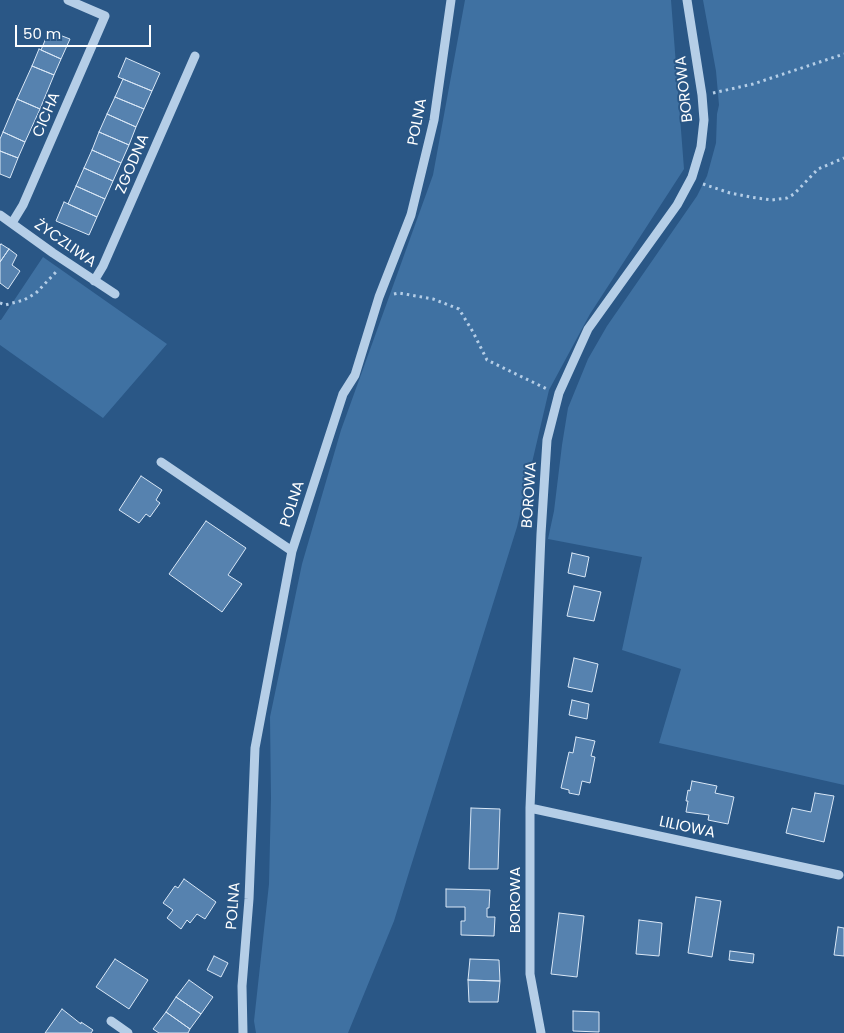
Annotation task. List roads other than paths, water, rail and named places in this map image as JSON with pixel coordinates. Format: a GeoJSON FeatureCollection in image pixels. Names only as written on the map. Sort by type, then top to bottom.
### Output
{"type":"FeatureCollection","features":[{"type":"Feature","properties":{"kind":"street","name":"CICHA"},"geometry":{"type":"LineString","coordinates":[[12,223],[23,205],[104,16],[68,0]]}},
{"type":"Feature","properties":{"kind":"street","name":"POLNA"},"geometry":{"type":"LineString","coordinates":[[243,1033],[242,986],[249,899],[255,748],[292,551],[343,394],[355,375],[379,297],[411,215],[434,120],[451,0]]}},
{"type":"Feature","properties":{"kind":"street","name":"BOROWA"},"geometry":{"type":"LineString","coordinates":[[541,1033],[530,974],[530,808],[542,510],[547,440],[559,393],[588,328],[677,205],[692,177],[703,134],[702,95],[687,0]]}},
{"type":"Feature","properties":{"kind":"street","name":"ZGODNA"},"geometry":{"type":"LineString","coordinates":[[94,281],[103,266],[195,56]]}},
{"type":"Feature","properties":{"kind":"street","name":"ŻYCZLIWA"},"geometry":{"type":"LineString","coordinates":[[0,215],[115,294]]}},
{"type":"Feature","properties":{"kind":"street"},"geometry":{"type":"LineString","coordinates":[[161,462],[292,551]]}},
{"type":"Feature","properties":{"kind":"street","name":"LILIOWA"},"geometry":{"type":"LineString","coordinates":[[530,808],[839,875]]}},
{"type":"Feature","properties":{"kind":"street"},"geometry":{"type":"LineString","coordinates":[[111,1022],[128,1033]]}}]}
